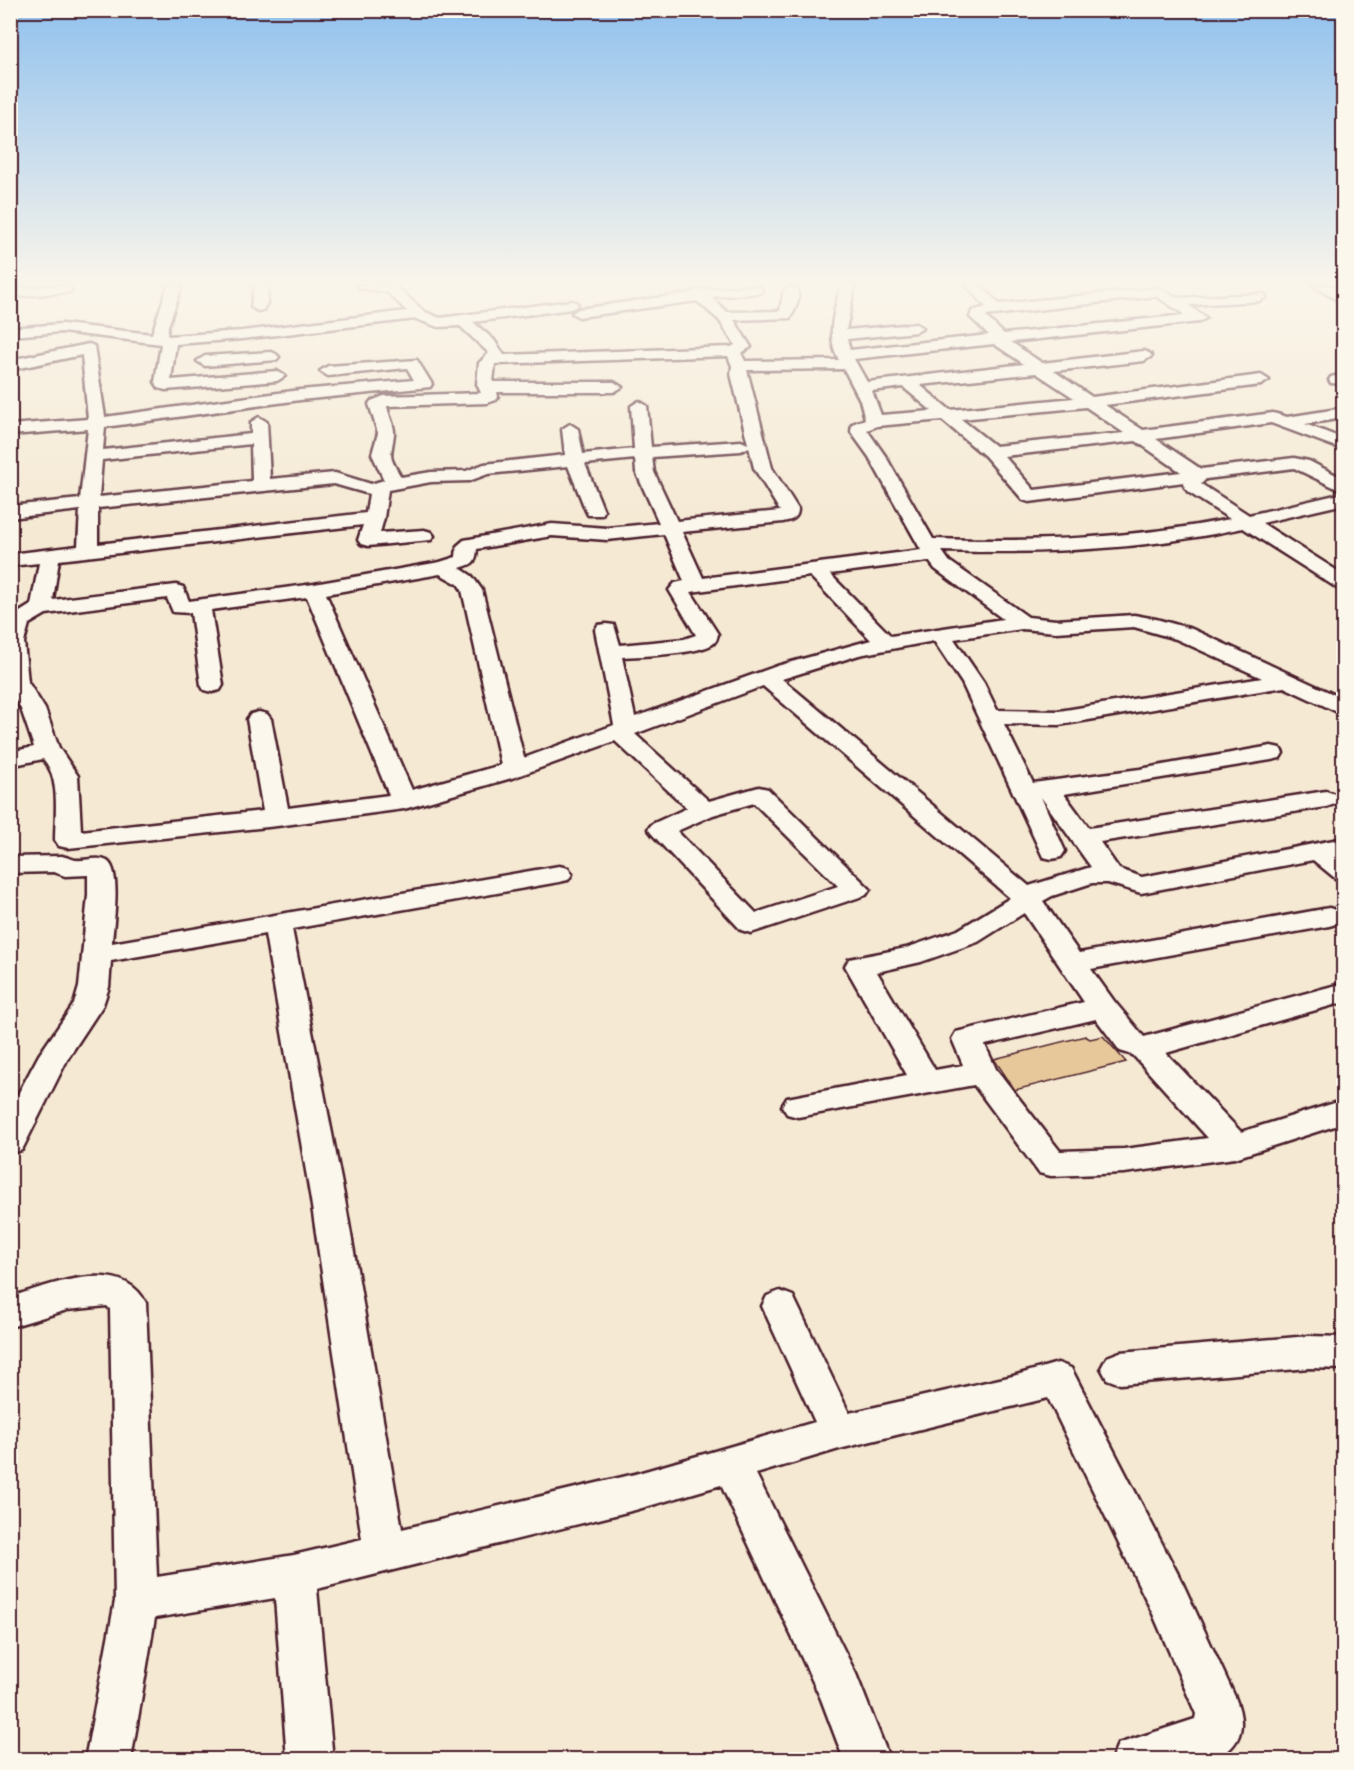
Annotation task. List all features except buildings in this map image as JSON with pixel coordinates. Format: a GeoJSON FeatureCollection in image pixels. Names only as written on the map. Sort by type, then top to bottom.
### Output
{"type":"FeatureCollection","features":[{"type":"Feature","properties":{"kind":"street"},"geometry":{"type":"LineString","coordinates":[[88,552],[89,505],[97,423],[91,368]]}},
{"type":"Feature","properties":{"kind":"street"},"geometry":{"type":"LineString","coordinates":[[164,368],[165,385],[277,376]]}},
{"type":"Feature","properties":{"kind":"street"},"geometry":{"type":"LineString","coordinates":[[274,368],[286,397]]}},
{"type":"Feature","properties":{"kind":"street"},"geometry":{"type":"LineString","coordinates":[[328,370],[357,368]]}},
{"type":"Feature","properties":{"kind":"street"},"geometry":{"type":"LineString","coordinates":[[10,430],[97,423],[286,397],[424,384],[415,368]]}},
{"type":"Feature","properties":{"kind":"street"},"geometry":{"type":"LineString","coordinates":[[395,483],[380,453],[380,446],[386,433],[377,404],[384,401],[487,398],[490,397],[485,384],[487,368]]}},
{"type":"Feature","properties":{"kind":"street"},"geometry":{"type":"LineString","coordinates":[[738,368],[757,453],[763,468],[789,509],[789,514],[771,518],[607,534],[552,530],[471,544],[467,546],[466,560],[443,567],[314,590],[180,608],[176,591],[40,608],[19,621],[13,642],[17,682],[33,709],[48,751],[57,760],[66,776],[68,840],[277,818],[404,801],[514,768],[623,731],[766,677],[834,655],[886,643],[1022,623],[1056,626],[1134,621],[1149,623],[1184,634],[1344,708]]}},
{"type":"Feature","properties":{"kind":"street"},"geometry":{"type":"LineString","coordinates":[[851,368],[874,410],[874,421]]}},
{"type":"Feature","properties":{"kind":"street"},"geometry":{"type":"LineString","coordinates":[[1038,368],[1199,476]]}},
{"type":"Feature","properties":{"kind":"street"},"geometry":{"type":"LineString","coordinates":[[861,387],[1042,368]]}},
{"type":"Feature","properties":{"kind":"street"},"geometry":{"type":"LineString","coordinates":[[1022,623],[942,565],[858,428],[874,421],[1088,402],[1262,380]]}},
{"type":"Feature","properties":{"kind":"street"},"geometry":{"type":"LineString","coordinates":[[907,382],[991,452],[1029,496],[1294,463],[1303,465],[1344,487]]}},
{"type":"Feature","properties":{"kind":"street"},"geometry":{"type":"LineString","coordinates":[[1217,386],[1280,420],[1344,445]]}},
{"type":"Feature","properties":{"kind":"street"},"geometry":{"type":"LineString","coordinates":[[488,387],[614,387]]}},
{"type":"Feature","properties":{"kind":"street"},"geometry":{"type":"LineString","coordinates":[[260,402],[258,438],[261,487]]}},
{"type":"Feature","properties":{"kind":"street"},"geometry":{"type":"LineString","coordinates":[[639,406],[645,472],[696,584]]}},
{"type":"Feature","properties":{"kind":"street"},"geometry":{"type":"LineString","coordinates":[[991,452],[1344,413]]}},
{"type":"Feature","properties":{"kind":"street"},"geometry":{"type":"LineString","coordinates":[[570,429],[575,461],[595,511]]}},
{"type":"Feature","properties":{"kind":"street"},"geometry":{"type":"LineString","coordinates":[[94,456],[258,438]]}},
{"type":"Feature","properties":{"kind":"street"},"geometry":{"type":"LineString","coordinates":[[424,536],[368,540],[375,518],[378,488],[384,484],[444,476],[469,476],[484,470],[642,453],[741,446]]}},
{"type":"Feature","properties":{"kind":"street"},"geometry":{"type":"LineString","coordinates":[[1199,476],[1192,484],[1194,488],[1344,584]]}},
{"type":"Feature","properties":{"kind":"street"},"geometry":{"type":"LineString","coordinates":[[10,512],[335,478],[368,489]]}},
{"type":"Feature","properties":{"kind":"street"},"geometry":{"type":"LineString","coordinates":[[610,652],[686,645],[706,639],[707,634],[679,590],[682,587],[696,584],[816,571],[931,550],[1133,541],[1245,522],[1344,498]]}},
{"type":"Feature","properties":{"kind":"street"},"geometry":{"type":"LineString","coordinates":[[10,560],[375,518]]}},
{"type":"Feature","properties":{"kind":"street"},"geometry":{"type":"LineString","coordinates":[[40,608],[50,557]]}},
{"type":"Feature","properties":{"kind":"street"},"geometry":{"type":"LineString","coordinates":[[443,567],[465,580],[472,590],[514,768]]}},
{"type":"Feature","properties":{"kind":"street"},"geometry":{"type":"LineString","coordinates":[[816,571],[886,643]]}},
{"type":"Feature","properties":{"kind":"street"},"geometry":{"type":"LineString","coordinates":[[314,590],[404,801]]}},
{"type":"Feature","properties":{"kind":"street"},"geometry":{"type":"LineString","coordinates":[[200,605],[212,685]]}},
{"type":"Feature","properties":{"kind":"street"},"geometry":{"type":"LineString","coordinates":[[606,630],[623,731],[704,810]]}},
{"type":"Feature","properties":{"kind":"street"},"geometry":{"type":"LineString","coordinates":[[940,634],[973,683],[990,717],[1036,790],[1083,837],[1110,875]]}},
{"type":"Feature","properties":{"kind":"street"},"geometry":{"type":"LineString","coordinates":[[766,677],[1027,898],[1125,1038],[1131,1044],[1144,1048],[1235,1146]]}},
{"type":"Feature","properties":{"kind":"street"},"geometry":{"type":"LineString","coordinates":[[990,717],[1059,718],[1296,684],[1344,684]]}},
{"type":"Feature","properties":{"kind":"street"},"geometry":{"type":"LineString","coordinates":[[259,718],[277,818]]}},
{"type":"Feature","properties":{"kind":"street"},"geometry":{"type":"LineString","coordinates":[[10,759],[48,751]]}},
{"type":"Feature","properties":{"kind":"street"},"geometry":{"type":"LineString","coordinates":[[1036,790],[1140,776],[1271,753]]}},
{"type":"Feature","properties":{"kind":"street"},"geometry":{"type":"LineString","coordinates":[[1036,790],[1052,850]]}},
{"type":"Feature","properties":{"kind":"street"},"geometry":{"type":"LineString","coordinates":[[759,794],[856,889],[751,924],[661,829],[704,810],[759,794]]}},
{"type":"Feature","properties":{"kind":"street"},"geometry":{"type":"LineString","coordinates":[[1083,837],[1326,800]]}},
{"type":"Feature","properties":{"kind":"street"},"geometry":{"type":"LineString","coordinates":[[927,1083],[859,966],[911,956],[968,936],[1042,890],[1090,875],[1110,875],[1141,885],[1331,848],[1344,872]]}},
{"type":"Feature","properties":{"kind":"street"},"geometry":{"type":"LineString","coordinates":[[10,865],[62,864],[65,868],[98,867],[101,870],[102,894],[94,987],[88,1005],[54,1055],[10,1142]]}},
{"type":"Feature","properties":{"kind":"street"},"geometry":{"type":"LineString","coordinates":[[98,954],[559,874]]}},
{"type":"Feature","properties":{"kind":"street"},"geometry":{"type":"LineString","coordinates":[[1072,963],[1329,917]]}},
{"type":"Feature","properties":{"kind":"street"},"geometry":{"type":"LineString","coordinates":[[277,923],[328,1200],[385,1553]]}},
{"type":"Feature","properties":{"kind":"street"},"geometry":{"type":"LineString","coordinates":[[1144,1048],[1344,992]]}},
{"type":"Feature","properties":{"kind":"street"},"geometry":{"type":"LineString","coordinates":[[1103,1008],[967,1039],[982,1073],[1051,1164],[1124,1161],[1235,1146],[1344,1110]]}},
{"type":"Feature","properties":{"kind":"street"},"geometry":{"type":"LineString","coordinates":[[798,1106],[982,1073]]}},
{"type":"Feature","properties":{"kind":"street"},"geometry":{"type":"LineString","coordinates":[[10,1312],[67,1295],[114,1291],[128,1303],[136,1601],[108,1760]]}},
{"type":"Feature","properties":{"kind":"street"},"geometry":{"type":"LineString","coordinates":[[780,1306],[839,1432]]}},
{"type":"Feature","properties":{"kind":"street"},"geometry":{"type":"LineString","coordinates":[[1120,1368],[1308,1352],[1344,1353]]}},
{"type":"Feature","properties":{"kind":"street"},"geometry":{"type":"LineString","coordinates":[[136,1601],[294,1575],[635,1492],[839,1432],[1013,1392],[1059,1378],[1168,1599],[1219,1713],[1219,1727],[1208,1738],[1134,1760]]}},
{"type":"Feature","properties":{"kind":"street"},"geometry":{"type":"LineString","coordinates":[[731,1464],[840,1690],[867,1760]]}},
{"type":"Feature","properties":{"kind":"street"},"geometry":{"type":"LineString","coordinates":[[294,1575],[310,1760]]}}]}
